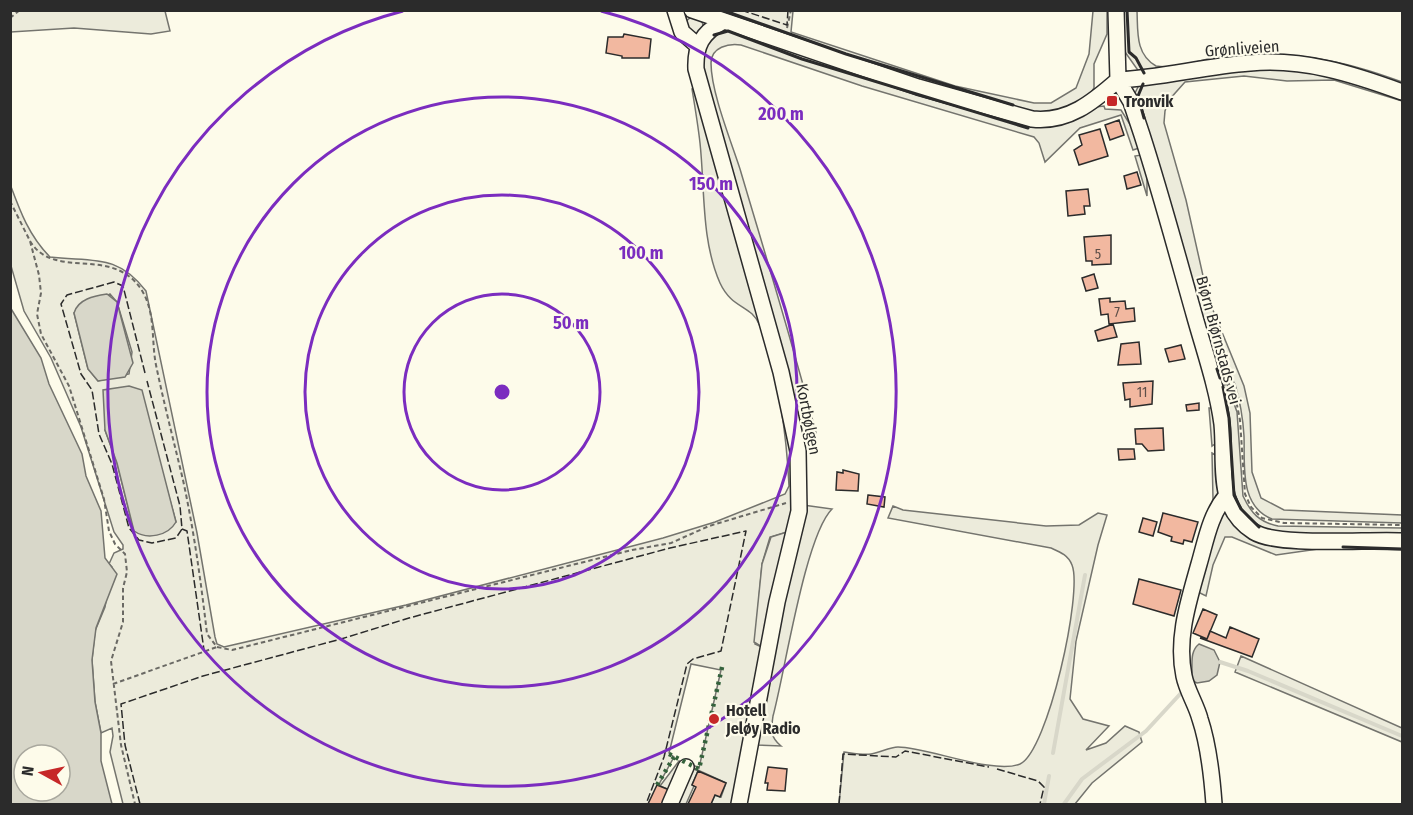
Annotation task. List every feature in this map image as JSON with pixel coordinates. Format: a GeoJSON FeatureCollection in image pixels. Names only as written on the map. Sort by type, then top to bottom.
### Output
{"type":"FeatureCollection","features":[{"type":"Feature","properties":{"kind":"street"},"geometry":{"type":"LineString","coordinates":[[675,10],[682,32],[698,46],[708,30],[722,22]]}},
{"type":"Feature","properties":{"kind":"street"},"geometry":{"type":"LineString","coordinates":[[692,10],[918,87],[1032,119],[1051,120],[1082,110],[1118,80],[1116,10]]}},
{"type":"Feature","properties":{"kind":"street","name":"Kortbølgen"},"geometry":{"type":"LineString","coordinates":[[698,46],[696,69],[700,86],[793,422],[800,478],[800,498],[739,804]]}},
{"type":"Feature","properties":{"kind":"street","name":"Grønliveien"},"geometry":{"type":"LineString","coordinates":[[1118,80],[1272,62],[1338,71],[1402,92]]}},
{"type":"Feature","properties":{"kind":"street","name":"Biørn Biørnstads vei"},"geometry":{"type":"LineString","coordinates":[[1118,80],[1131,102],[1142,135],[1211,373],[1222,425],[1226,496],[1239,519],[1250,530],[1266,537],[1402,541]]}},
{"type":"Feature","properties":{"kind":"street"},"geometry":{"type":"LineString","coordinates":[[1214,804],[1207,744],[1184,676],[1182,647],[1186,611],[1206,539],[1213,516],[1226,496]]}},
{"type":"Feature","properties":{"kind":"street"},"geometry":{"type":"LineString","coordinates":[[670,804],[686,767]]}},
{"type":"Feature","properties":{"kind":"path"},"geometry":{"type":"LineString","coordinates":[[10,18],[20,10]]}},
{"type":"Feature","properties":{"kind":"path"},"geometry":{"type":"LineString","coordinates":[[779,26],[787,28],[791,10]]}},
{"type":"Feature","properties":{"kind":"path"},"geometry":{"type":"LineString","coordinates":[[10,201],[35,248],[51,260],[91,262],[117,270],[133,281],[146,299],[150,310],[155,363],[189,513],[207,634],[217,647]]}},
{"type":"Feature","properties":{"kind":"path"},"geometry":{"type":"LineString","coordinates":[[30,240],[41,286],[37,314],[41,334],[69,386],[104,499],[109,531],[115,543],[125,554],[127,572],[123,588],[123,622],[111,661],[122,745],[135,804]]}},
{"type":"Feature","properties":{"kind":"path"},"geometry":{"type":"LineString","coordinates":[[1222,383],[1232,385],[1237,403],[1245,494],[1251,507],[1262,518],[1284,524],[1402,525]]}},
{"type":"Feature","properties":{"kind":"path"},"geometry":{"type":"LineString","coordinates":[[113,684],[217,647],[232,650],[671,543],[709,526],[800,498]]}},
{"type":"Feature","properties":{"kind":"shaded area"},"geometry":{"type":"Polygon","coordinates":[[[10,11],[165,11],[170,31],[151,34],[74,28],[11,32],[10,11]]]}},
{"type":"Feature","properties":{"kind":"shaded area"},"geometry":{"type":"Polygon","coordinates":[[[713,11],[732,14],[733,11],[793,11],[791,32],[955,86],[1034,103],[1051,103],[1076,88],[1089,54],[1093,11],[1107,11],[1107,34],[1094,64],[1094,88],[1089,96],[1060,114],[1004,109],[713,11]]]}},
{"type":"Feature","properties":{"kind":"shaded area"},"geometry":{"type":"Polygon","coordinates":[[[1123,11],[1137,11],[1141,49],[1149,61],[1156,66],[1181,65],[1225,56],[1294,56],[1357,67],[1402,82],[1402,87],[1330,64],[1142,76],[1125,52],[1123,11]]]}},
{"type":"Feature","properties":{"kind":"shaded area"},"geometry":{"type":"Polygon","coordinates":[[[694,17],[700,20],[703,26],[700,32],[694,35],[688,32],[685,26],[688,20],[694,17]]]}},
{"type":"Feature","properties":{"kind":"shaded area"},"geometry":{"type":"Polygon","coordinates":[[[724,27],[1006,117],[1104,106],[1105,109],[1121,110],[1131,126],[1139,148],[1133,150],[1121,115],[1080,128],[1045,162],[1039,143],[1034,137],[862,86],[741,45],[726,46],[717,50],[711,63],[714,88],[740,169],[816,433],[798,436],[699,73],[708,36],[724,27]]]}},
{"type":"Feature","properties":{"kind":"shaded area"},"geometry":{"type":"Polygon","coordinates":[[[1235,68],[1311,68],[1402,95],[1402,101],[1334,80],[1287,81],[1244,76],[1185,82],[1169,100],[1164,123],[1186,200],[1208,298],[1244,386],[1250,413],[1252,472],[1261,498],[1284,510],[1402,515],[1402,523],[1272,519],[1261,513],[1249,495],[1245,472],[1243,423],[1235,384],[1233,381],[1217,382],[1135,93],[1141,81],[1235,68]]]}},
{"type":"Feature","properties":{"kind":"shaded area"},"geometry":{"type":"Polygon","coordinates":[[[692,89],[697,89],[777,371],[797,487],[787,532],[770,537],[762,564],[755,644],[764,648],[736,804],[711,804],[715,795],[721,797],[726,783],[689,766],[689,763],[699,768],[721,670],[691,664],[669,753],[674,757],[648,804],[123,804],[110,752],[112,728],[101,733],[95,702],[92,660],[95,631],[105,607],[112,567],[109,564],[114,553],[123,549],[123,545],[114,532],[81,427],[51,358],[24,311],[11,266],[10,184],[31,232],[50,257],[91,260],[114,265],[125,270],[146,291],[197,533],[215,637],[217,644],[224,647],[406,605],[663,538],[715,522],[785,494],[789,486],[784,426],[766,341],[756,318],[730,298],[720,283],[714,267],[707,232],[700,143],[692,89]],[[110,294],[74,313],[88,369],[98,381],[129,374],[132,352],[117,302],[110,294]],[[105,430],[117,463],[134,531],[176,522],[152,435],[105,430]]]}},
{"type":"Feature","properties":{"kind":"shaded area"},"geometry":{"type":"Polygon","coordinates":[[[1141,155],[1147,175],[1147,196],[1135,156],[1141,155]]]}},
{"type":"Feature","properties":{"kind":"shaded area"},"geometry":{"type":"Polygon","coordinates":[[[107,294],[117,302],[133,363],[125,377],[98,381],[88,369],[74,313],[83,301],[107,294]]]}},
{"type":"Feature","properties":{"kind":"shaded area"},"geometry":{"type":"Polygon","coordinates":[[[10,307],[41,358],[49,384],[82,454],[86,476],[101,511],[105,558],[117,574],[96,628],[92,660],[95,702],[101,733],[101,761],[112,804],[11,804],[10,307]]]}},
{"type":"Feature","properties":{"kind":"shaded area"},"geometry":{"type":"Polygon","coordinates":[[[1227,384],[1237,412],[1243,496],[1256,516],[1278,526],[1402,528],[1402,537],[1306,537],[1256,527],[1233,501],[1219,387],[1227,384]]]}},
{"type":"Feature","properties":{"kind":"shaded area"},"geometry":{"type":"Polygon","coordinates":[[[129,386],[142,390],[176,522],[168,531],[157,535],[139,534],[134,531],[117,463],[105,430],[103,390],[129,386]]]}},
{"type":"Feature","properties":{"kind":"shaded area"},"geometry":{"type":"Polygon","coordinates":[[[1209,408],[1215,408],[1219,441],[1212,446],[1209,408]]]}},
{"type":"Feature","properties":{"kind":"shaded area"},"geometry":{"type":"Polygon","coordinates":[[[1212,453],[1217,456],[1220,492],[1200,543],[1213,499],[1212,453]]]}},
{"type":"Feature","properties":{"kind":"shaded area"},"geometry":{"type":"Polygon","coordinates":[[[803,505],[832,509],[822,524],[805,575],[773,716],[772,733],[781,746],[756,745],[803,505]]]}},
{"type":"Feature","properties":{"kind":"shaded area"},"geometry":{"type":"Polygon","coordinates":[[[893,506],[903,510],[1046,526],[1079,525],[1098,513],[1107,515],[1076,641],[1070,699],[1083,719],[1109,726],[1086,750],[1106,743],[1125,726],[1139,732],[1142,742],[1092,783],[1075,804],[839,804],[844,752],[871,754],[898,747],[994,766],[1020,764],[1031,753],[1052,702],[1068,636],[1074,581],[1072,565],[1063,554],[1051,548],[888,518],[893,506]]]}},
{"type":"Feature","properties":{"kind":"shaded area"},"geometry":{"type":"Polygon","coordinates":[[[1224,506],[1250,534],[1402,545],[1402,550],[1325,548],[1276,555],[1232,537],[1225,537],[1213,565],[1206,596],[1196,591],[1224,506]]]}},
{"type":"Feature","properties":{"kind":"shaded area"},"geometry":{"type":"Polygon","coordinates":[[[787,532],[764,648],[754,642],[762,564],[771,537],[787,532]]]}},
{"type":"Feature","properties":{"kind":"shaded area"},"geometry":{"type":"Polygon","coordinates":[[[1199,644],[1214,650],[1220,662],[1217,675],[1209,681],[1197,683],[1191,680],[1192,660],[1199,644]]]}},
{"type":"Feature","properties":{"kind":"shaded area"},"geometry":{"type":"Polygon","coordinates":[[[1241,656],[1402,728],[1402,742],[1235,672],[1241,656]]]}},
{"type":"Feature","properties":{"kind":"shaded area"},"geometry":{"type":"Polygon","coordinates":[[[679,761],[698,771],[692,785],[694,786],[686,804],[667,804],[672,791],[660,786],[679,761]]]}},
{"type":"Feature","properties":{"kind":"building"},"geometry":{"type":"Polygon","coordinates":[[[624,34],[651,39],[649,58],[622,58],[622,56],[606,53],[608,37],[623,37],[624,34]]]}},
{"type":"Feature","properties":{"kind":"building"},"geometry":{"type":"Polygon","coordinates":[[[1119,120],[1124,135],[1110,140],[1105,125],[1119,120]]]}},
{"type":"Feature","properties":{"kind":"building"},"geometry":{"type":"Polygon","coordinates":[[[1100,129],[1108,156],[1079,165],[1074,150],[1082,145],[1079,135],[1100,129]]]}},
{"type":"Feature","properties":{"kind":"building"},"geometry":{"type":"Polygon","coordinates":[[[1137,172],[1141,185],[1127,189],[1124,176],[1137,172]]]}},
{"type":"Feature","properties":{"kind":"building"},"geometry":{"type":"Polygon","coordinates":[[[1088,189],[1090,206],[1084,206],[1085,214],[1068,216],[1066,191],[1088,189]]]}},
{"type":"Feature","properties":{"kind":"building"},"geometry":{"type":"Polygon","coordinates":[[[1111,235],[1111,264],[1092,265],[1092,261],[1086,261],[1084,237],[1111,235]]]}},
{"type":"Feature","properties":{"kind":"building"},"geometry":{"type":"Polygon","coordinates":[[[1094,274],[1098,288],[1086,291],[1082,278],[1094,274]]]}},
{"type":"Feature","properties":{"kind":"building"},"geometry":{"type":"Polygon","coordinates":[[[1110,298],[1110,302],[1125,301],[1126,309],[1134,308],[1135,321],[1109,324],[1108,314],[1101,315],[1099,299],[1110,298]]]}},
{"type":"Feature","properties":{"kind":"building"},"geometry":{"type":"Polygon","coordinates":[[[1113,324],[1117,337],[1098,341],[1095,331],[1113,324]]]}},
{"type":"Feature","properties":{"kind":"building"},"geometry":{"type":"Polygon","coordinates":[[[1139,342],[1141,364],[1118,365],[1121,344],[1139,342]]]}},
{"type":"Feature","properties":{"kind":"building"},"geometry":{"type":"Polygon","coordinates":[[[1181,345],[1185,359],[1169,362],[1165,349],[1181,345]]]}},
{"type":"Feature","properties":{"kind":"building"},"geometry":{"type":"Polygon","coordinates":[[[1153,381],[1152,404],[1130,407],[1130,399],[1125,400],[1123,383],[1153,381]]]}},
{"type":"Feature","properties":{"kind":"building"},"geometry":{"type":"Polygon","coordinates":[[[1199,403],[1199,410],[1187,411],[1186,405],[1199,403]]]}},
{"type":"Feature","properties":{"kind":"building"},"geometry":{"type":"Polygon","coordinates":[[[1163,428],[1164,450],[1148,451],[1142,444],[1136,444],[1135,429],[1163,428]]]}},
{"type":"Feature","properties":{"kind":"building"},"geometry":{"type":"Polygon","coordinates":[[[1118,449],[1134,449],[1135,459],[1119,460],[1118,449]]]}},
{"type":"Feature","properties":{"kind":"building"},"geometry":{"type":"Polygon","coordinates":[[[843,470],[859,474],[858,491],[836,490],[837,472],[843,473],[843,470]]]}},
{"type":"Feature","properties":{"kind":"building"},"geometry":{"type":"Polygon","coordinates":[[[868,495],[885,497],[884,507],[867,504],[868,495]]]}},
{"type":"Feature","properties":{"kind":"building"},"geometry":{"type":"Polygon","coordinates":[[[1163,513],[1198,522],[1192,542],[1184,540],[1183,544],[1171,541],[1172,537],[1158,532],[1163,513]]]}},
{"type":"Feature","properties":{"kind":"building"},"geometry":{"type":"Polygon","coordinates":[[[1143,518],[1157,522],[1153,536],[1139,532],[1143,518]]]}},
{"type":"Feature","properties":{"kind":"building"},"geometry":{"type":"Polygon","coordinates":[[[1139,579],[1181,590],[1174,616],[1133,604],[1139,579]]]}},
{"type":"Feature","properties":{"kind":"building"},"geometry":{"type":"Polygon","coordinates":[[[1203,609],[1217,615],[1207,639],[1193,633],[1203,609]]]}},
{"type":"Feature","properties":{"kind":"building"},"geometry":{"type":"Polygon","coordinates":[[[1230,627],[1259,639],[1252,657],[1200,638],[1207,639],[1210,631],[1226,638],[1230,627]]]}},
{"type":"Feature","properties":{"kind":"building"},"geometry":{"type":"Polygon","coordinates":[[[768,767],[787,769],[785,791],[767,790],[768,783],[765,783],[768,767]]]}},
{"type":"Feature","properties":{"kind":"building"},"geometry":{"type":"Polygon","coordinates":[[[698,771],[726,783],[720,797],[715,795],[711,804],[688,804],[696,787],[692,785],[698,771]]]}},
{"type":"Feature","properties":{"kind":"building"},"geometry":{"type":"Polygon","coordinates":[[[657,785],[672,791],[667,804],[648,804],[657,785]]]}},
{"type":"Feature","properties":{"kind":"waterway"},"geometry":{"type":"LineString","coordinates":[[1053,753],[1085,575]]}},
{"type":"Feature","properties":{"kind":"waterway"},"geometry":{"type":"LineString","coordinates":[[1220,662],[1248,671],[1402,736]]}},
{"type":"Feature","properties":{"kind":"waterway"},"geometry":{"type":"LineString","coordinates":[[1064,804],[1082,779],[1146,731],[1182,692]]}},
{"type":"Feature","properties":{"kind":"waterway"},"geometry":{"type":"LineString","coordinates":[[1044,804],[1049,776]]}},
{"type":"Feature","properties":{"kind":"hedge"},"geometry":{"type":"LineString","coordinates":[[669,754],[699,769],[723,663]]}},
{"type":"Feature","properties":{"kind":"hedge"},"geometry":{"type":"LineString","coordinates":[[657,785],[674,757]]}},
{"type":"Feature","properties":{"kind":"fence"},"geometry":{"type":"LineString","coordinates":[[741,10],[787,25],[788,10]]}},
{"type":"Feature","properties":{"kind":"fence"},"geometry":{"type":"LineString","coordinates":[[145,373],[123,286],[114,282],[67,295],[61,304],[81,374],[92,390],[99,434],[112,464],[129,528],[139,540],[152,543],[176,538],[182,529],[180,506],[147,381]]}},
{"type":"Feature","properties":{"kind":"fence"},"geometry":{"type":"LineString","coordinates":[[182,529],[187,531],[204,650]]}},
{"type":"Feature","properties":{"kind":"fence"},"geometry":{"type":"LineString","coordinates":[[140,804],[125,745],[121,704],[203,676],[409,618],[670,548],[746,531],[721,651],[693,659],[687,664],[664,757],[646,804]]}},
{"type":"Feature","properties":{"kind":"fence"},"geometry":{"type":"LineString","coordinates":[[839,804],[843,754],[896,757],[905,751],[989,767]]}},
{"type":"Feature","properties":{"kind":"fence"},"geometry":{"type":"LineString","coordinates":[[997,769],[1038,781],[1044,787],[1040,804]]}},
{"type":"Feature","properties":{"kind":"wall"},"geometry":{"type":"LineString","coordinates":[[722,10],[846,54],[1013,105]]}},
{"type":"Feature","properties":{"kind":"wall"},"geometry":{"type":"LineString","coordinates":[[1127,10],[1129,52],[1136,58],[1144,73]]}},
{"type":"Feature","properties":{"kind":"wall"},"geometry":{"type":"LineString","coordinates":[[714,35],[728,31],[802,59],[1028,128]]}},
{"type":"Feature","properties":{"kind":"wall"},"geometry":{"type":"LineString","coordinates":[[1143,84],[1138,96],[1144,118]]}},
{"type":"Feature","properties":{"kind":"wall"},"geometry":{"type":"LineString","coordinates":[[1217,369],[1220,378]]}},
{"type":"Feature","properties":{"kind":"wall"},"geometry":{"type":"LineString","coordinates":[[1223,387],[1229,418],[1234,495],[1241,509],[1259,527]]}},
{"type":"Feature","properties":{"kind":"wall"},"geometry":{"type":"LineString","coordinates":[[1343,547],[1402,549]]}},
{"type":"Feature","properties":{"kind":"place","name":"Tronvik"},"geometry":{"type":"Point","coordinates":[1112,101]}},
{"type":"Feature","properties":{"kind":"place","name":"Hotell Jeløy Radio"},"geometry":{"type":"Point","coordinates":[714,719]}}]}
